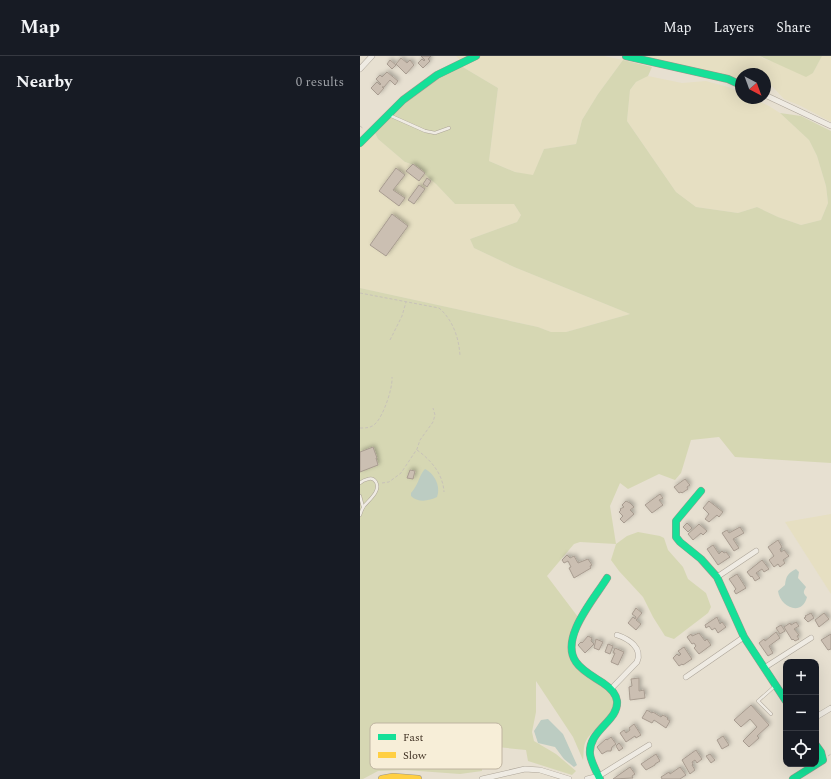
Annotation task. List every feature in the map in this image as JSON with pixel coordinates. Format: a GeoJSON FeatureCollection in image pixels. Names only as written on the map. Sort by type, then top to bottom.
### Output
{"type":"FeatureCollection","features":[{"type":"Feature","properties":{"kind":"street"},"geometry":{"type":"LineString","coordinates":[[360,69],[372,56]]}},
{"type":"Feature","properties":{"kind":"street"},"geometry":{"type":"LineString","coordinates":[[360,142],[403,100],[437,75],[476,56]]}},
{"type":"Feature","properties":{"kind":"street"},"geometry":{"type":"LineString","coordinates":[[626,56],[728,79],[735,82]]}},
{"type":"Feature","properties":{"kind":"street"},"geometry":{"type":"LineString","coordinates":[[771,98],[831,126]]}},
{"type":"Feature","properties":{"kind":"street"},"geometry":{"type":"LineString","coordinates":[[701,491],[676,521],[676,537],[701,559],[717,577],[744,637],[783,696]]}},
{"type":"Feature","properties":{"kind":"street"},"geometry":{"type":"LineString","coordinates":[[717,577],[756,550]]}},
{"type":"Feature","properties":{"kind":"street"},"geometry":{"type":"LineString","coordinates":[[600,778],[590,757],[591,742],[615,713],[618,708],[618,700],[612,689],[580,667],[574,661],[570,651],[571,640],[583,613],[599,591],[606,578]]}},
{"type":"Feature","properties":{"kind":"street"},"geometry":{"type":"LineString","coordinates":[[612,689],[639,658],[639,652],[633,645],[626,638],[617,635]]}},
{"type":"Feature","properties":{"kind":"street"},"geometry":{"type":"LineString","coordinates":[[686,677],[744,637]]}},
{"type":"Feature","properties":{"kind":"street"},"geometry":{"type":"LineString","coordinates":[[764,668],[811,638]]}},
{"type":"Feature","properties":{"kind":"street"},"geometry":{"type":"LineString","coordinates":[[819,715],[831,708]]}},
{"type":"Feature","properties":{"kind":"street"},"geometry":{"type":"LineString","coordinates":[[587,779],[600,778],[649,745]]}},
{"type":"Feature","properties":{"kind":"street"},"geometry":{"type":"LineString","coordinates":[[819,749],[823,760],[819,763]]}},
{"type":"Feature","properties":{"kind":"street"},"geometry":{"type":"LineString","coordinates":[[793,779],[812,767]]}},
{"type":"Feature","properties":{"kind":"street"},"geometry":{"type":"LineString","coordinates":[[482,779],[525,769],[540,770],[569,779]]}},
{"type":"Feature","properties":{"kind":"street"},"geometry":{"type":"LineString","coordinates":[[382,779],[393,777],[418,779]]}},
{"type":"Feature","properties":{"kind":"lane"},"geometry":{"type":"LineString","coordinates":[[387,114],[425,131],[435,133],[450,128]]}},
{"type":"Feature","properties":{"kind":"lane"},"geometry":{"type":"LineString","coordinates":[[360,484],[366,479],[371,478],[375,480],[377,484],[377,489],[374,496],[363,507],[360,515]]}},
{"type":"Feature","properties":{"kind":"lane"},"geometry":{"type":"LineString","coordinates":[[360,496],[363,507]]}},
{"type":"Feature","properties":{"kind":"lane"},"geometry":{"type":"LineString","coordinates":[[771,714],[758,700],[776,685]]}},
{"type":"Feature","properties":{"kind":"path"},"geometry":{"type":"LineString","coordinates":[[360,293],[439,308],[445,313],[457,334],[460,356]]}},
{"type":"Feature","properties":{"kind":"path"},"geometry":{"type":"LineString","coordinates":[[390,340],[402,316],[406,302]]}},
{"type":"Feature","properties":{"kind":"path"},"geometry":{"type":"LineString","coordinates":[[360,428],[371,427],[376,424],[389,396],[393,382],[392,377]]}},
{"type":"Feature","properties":{"kind":"path"},"geometry":{"type":"LineString","coordinates":[[377,484],[389,482],[401,473],[417,449],[420,440],[433,422],[435,415],[433,408]]}},
{"type":"Feature","properties":{"kind":"path"},"geometry":{"type":"LineString","coordinates":[[417,449],[434,466],[444,485],[444,492]]}},
{"type":"Feature","properties":{"kind":"shaded area"},"geometry":{"type":"Polygon","coordinates":[[[456,56],[604,56],[623,60],[598,94],[582,120],[576,144],[544,149],[533,176],[515,172],[489,161],[498,88],[461,66],[460,60],[456,56]]]}},
{"type":"Feature","properties":{"kind":"shaded area"},"geometry":{"type":"Polygon","coordinates":[[[637,56],[760,56],[764,59],[813,73],[822,56],[831,56],[831,122],[784,99],[771,85],[771,68],[735,68],[735,78],[637,56]]]}},
{"type":"Feature","properties":{"kind":"shaded area"},"geometry":{"type":"Polygon","coordinates":[[[648,76],[682,83],[706,81],[735,90],[735,104],[765,104],[780,113],[809,140],[817,156],[826,186],[828,203],[821,220],[801,225],[778,217],[757,207],[738,213],[696,207],[676,192],[627,121],[630,90],[636,82],[648,76]]]}},
{"type":"Feature","properties":{"kind":"shaded area"},"geometry":{"type":"Polygon","coordinates":[[[375,133],[378,139],[405,162],[414,165],[436,184],[455,204],[514,204],[521,215],[517,222],[470,239],[474,248],[514,267],[630,314],[566,332],[551,332],[538,327],[360,288],[360,145],[375,133]]]}},
{"type":"Feature","properties":{"kind":"shaded area"},"geometry":{"type":"Polygon","coordinates":[[[425,469],[432,474],[438,485],[437,497],[427,500],[417,500],[411,496],[411,493],[425,469]]]}},
{"type":"Feature","properties":{"kind":"shaded area"},"geometry":{"type":"Polygon","coordinates":[[[831,514],[831,594],[785,522],[831,514]]]}},
{"type":"Feature","properties":{"kind":"shaded area"},"geometry":{"type":"Polygon","coordinates":[[[796,569],[799,572],[798,578],[806,587],[804,592],[807,597],[801,607],[791,608],[783,602],[778,591],[785,585],[788,575],[796,569]]]}},
{"type":"Feature","properties":{"kind":"shaded area"},"geometry":{"type":"Polygon","coordinates":[[[548,719],[563,734],[577,765],[574,767],[564,759],[555,747],[538,743],[534,731],[541,720],[548,719]]]}},
{"type":"Feature","properties":{"kind":"green space"},"geometry":{"type":"Polygon","coordinates":[[[760,56],[822,56],[813,73],[806,77],[760,56]]]}},
{"type":"Feature","properties":{"kind":"green space"},"geometry":{"type":"Polygon","coordinates":[[[623,60],[652,67],[648,76],[636,82],[630,90],[627,121],[676,192],[696,207],[738,213],[757,207],[778,217],[801,225],[821,220],[828,203],[826,186],[817,156],[809,140],[780,113],[801,116],[831,131],[831,463],[735,457],[719,437],[691,440],[681,473],[675,480],[659,474],[628,489],[620,483],[610,506],[616,544],[580,542],[574,544],[547,576],[578,617],[571,633],[568,645],[569,656],[578,669],[611,692],[614,699],[614,706],[611,712],[586,741],[583,760],[573,737],[536,681],[536,712],[532,732],[534,741],[556,754],[576,771],[572,775],[528,761],[526,750],[502,748],[502,723],[370,723],[370,769],[482,769],[482,771],[460,774],[405,770],[378,771],[363,779],[360,779],[360,288],[538,327],[551,332],[566,332],[630,314],[514,267],[474,248],[470,239],[517,222],[521,215],[514,204],[455,204],[436,184],[414,165],[405,162],[378,139],[375,133],[400,107],[438,79],[461,66],[498,88],[489,161],[515,172],[533,175],[544,149],[576,144],[582,120],[598,94],[623,60]]]}},
{"type":"Feature","properties":{"kind":"green space"},"geometry":{"type":"Polygon","coordinates":[[[638,532],[664,538],[668,550],[683,567],[688,579],[706,593],[711,607],[708,613],[674,639],[665,636],[643,597],[611,560],[616,544],[627,536],[638,532]]]}},
{"type":"Feature","properties":{"kind":"building"},"geometry":{"type":"Polygon","coordinates":[[[421,56],[431,56],[428,59],[430,61],[423,68],[418,63],[422,59],[424,61],[425,60],[421,56]]]}},
{"type":"Feature","properties":{"kind":"building"},"geometry":{"type":"Polygon","coordinates":[[[401,58],[407,63],[410,60],[414,65],[406,74],[396,64],[401,58]]]}},
{"type":"Feature","properties":{"kind":"building"},"geometry":{"type":"Polygon","coordinates":[[[390,60],[396,65],[392,69],[387,64],[390,60]]]}},
{"type":"Feature","properties":{"kind":"building"},"geometry":{"type":"Polygon","coordinates":[[[387,72],[398,81],[395,85],[390,80],[384,87],[382,87],[384,88],[378,95],[371,88],[377,82],[380,85],[381,84],[376,79],[380,75],[382,77],[387,72]]]}},
{"type":"Feature","properties":{"kind":"building"},"geometry":{"type":"Polygon","coordinates":[[[413,164],[425,173],[419,181],[406,171],[413,164]]]}},
{"type":"Feature","properties":{"kind":"building"},"geometry":{"type":"Polygon","coordinates":[[[396,168],[405,175],[393,190],[405,198],[399,206],[379,191],[396,168]]]}},
{"type":"Feature","properties":{"kind":"building"},"geometry":{"type":"Polygon","coordinates":[[[427,178],[431,181],[427,187],[423,184],[427,178]]]}},
{"type":"Feature","properties":{"kind":"building"},"geometry":{"type":"Polygon","coordinates":[[[419,185],[425,189],[414,204],[408,200],[419,185]]]}},
{"type":"Feature","properties":{"kind":"building"},"geometry":{"type":"Polygon","coordinates":[[[392,214],[408,226],[386,256],[370,245],[392,214]]]}},
{"type":"Feature","properties":{"kind":"building"},"geometry":{"type":"Polygon","coordinates":[[[373,447],[378,465],[360,472],[360,452],[373,447]]]}},
{"type":"Feature","properties":{"kind":"building"},"geometry":{"type":"Polygon","coordinates":[[[410,470],[415,471],[413,479],[407,478],[410,470]]]}},
{"type":"Feature","properties":{"kind":"building"},"geometry":{"type":"Polygon","coordinates":[[[685,479],[690,485],[687,487],[688,489],[682,493],[679,493],[674,487],[685,479]]]}},
{"type":"Feature","properties":{"kind":"building"},"geometry":{"type":"Polygon","coordinates":[[[660,494],[663,498],[659,500],[663,505],[652,513],[645,505],[660,494]]]}},
{"type":"Feature","properties":{"kind":"building"},"geometry":{"type":"Polygon","coordinates":[[[626,501],[634,507],[630,510],[634,514],[624,523],[620,519],[623,516],[619,512],[621,510],[620,509],[624,507],[622,505],[626,501]]]}},
{"type":"Feature","properties":{"kind":"building"},"geometry":{"type":"Polygon","coordinates":[[[709,501],[723,512],[719,517],[717,515],[709,522],[705,519],[709,514],[703,508],[709,501]]]}},
{"type":"Feature","properties":{"kind":"building"},"geometry":{"type":"Polygon","coordinates":[[[687,523],[692,528],[688,532],[683,527],[687,523]]]}},
{"type":"Feature","properties":{"kind":"building"},"geometry":{"type":"Polygon","coordinates":[[[699,524],[707,531],[703,535],[701,533],[693,540],[688,534],[699,524]]]}},
{"type":"Feature","properties":{"kind":"building"},"geometry":{"type":"Polygon","coordinates":[[[740,527],[744,533],[733,539],[739,548],[734,551],[722,533],[727,530],[729,533],[740,527]]]}},
{"type":"Feature","properties":{"kind":"building"},"geometry":{"type":"Polygon","coordinates":[[[778,540],[782,547],[780,549],[781,552],[784,550],[789,556],[783,560],[785,563],[780,567],[778,564],[774,567],[769,560],[774,556],[768,547],[778,540]]]}},
{"type":"Feature","properties":{"kind":"building"},"geometry":{"type":"Polygon","coordinates":[[[713,545],[719,554],[722,551],[724,553],[726,552],[730,557],[718,565],[707,549],[713,545]]]}},
{"type":"Feature","properties":{"kind":"building"},"geometry":{"type":"Polygon","coordinates":[[[567,555],[570,558],[574,556],[578,563],[588,559],[592,565],[590,566],[591,568],[574,578],[569,568],[571,567],[568,561],[564,563],[562,560],[567,555]]]}},
{"type":"Feature","properties":{"kind":"building"},"geometry":{"type":"Polygon","coordinates":[[[762,560],[769,569],[764,572],[762,569],[756,573],[760,578],[755,581],[747,572],[762,560]]]}},
{"type":"Feature","properties":{"kind":"building"},"geometry":{"type":"Polygon","coordinates":[[[737,574],[746,588],[736,594],[734,591],[736,589],[729,579],[737,574]]]}},
{"type":"Feature","properties":{"kind":"building"},"geometry":{"type":"Polygon","coordinates":[[[636,608],[642,613],[636,620],[641,624],[636,630],[628,623],[633,617],[635,619],[636,617],[632,614],[636,608]]]}},
{"type":"Feature","properties":{"kind":"building"},"geometry":{"type":"Polygon","coordinates":[[[811,613],[814,618],[808,622],[804,618],[811,613]]]}},
{"type":"Feature","properties":{"kind":"building"},"geometry":{"type":"Polygon","coordinates":[[[824,613],[829,619],[819,627],[815,620],[824,613]]]}},
{"type":"Feature","properties":{"kind":"building"},"geometry":{"type":"Polygon","coordinates":[[[717,617],[720,624],[722,622],[726,627],[718,633],[715,628],[712,630],[709,626],[706,628],[705,625],[717,617]]]}},
{"type":"Feature","properties":{"kind":"building"},"geometry":{"type":"Polygon","coordinates":[[[796,622],[799,626],[794,629],[799,635],[797,636],[799,639],[795,641],[793,639],[792,640],[784,627],[790,623],[791,625],[796,622]]]}},
{"type":"Feature","properties":{"kind":"building"},"geometry":{"type":"Polygon","coordinates":[[[781,625],[785,631],[780,634],[776,628],[781,625]]]}},
{"type":"Feature","properties":{"kind":"building"},"geometry":{"type":"Polygon","coordinates":[[[776,632],[780,638],[769,646],[773,653],[768,656],[759,643],[764,639],[765,641],[776,632]]]}},
{"type":"Feature","properties":{"kind":"building"},"geometry":{"type":"Polygon","coordinates":[[[699,633],[705,641],[707,639],[711,645],[699,654],[694,648],[696,646],[694,643],[692,644],[687,637],[691,634],[692,636],[699,633]]]}},
{"type":"Feature","properties":{"kind":"building"},"geometry":{"type":"Polygon","coordinates":[[[831,634],[831,649],[828,650],[821,640],[831,634]]]}},
{"type":"Feature","properties":{"kind":"building"},"geometry":{"type":"Polygon","coordinates":[[[588,636],[592,638],[591,641],[594,644],[585,653],[578,645],[588,636]]]}},
{"type":"Feature","properties":{"kind":"building"},"geometry":{"type":"Polygon","coordinates":[[[596,639],[603,642],[599,650],[594,648],[596,639]]]}},
{"type":"Feature","properties":{"kind":"building"},"geometry":{"type":"Polygon","coordinates":[[[608,644],[613,646],[610,654],[605,652],[608,644]]]}},
{"type":"Feature","properties":{"kind":"building"},"geometry":{"type":"Polygon","coordinates":[[[684,647],[692,659],[679,666],[673,658],[677,654],[679,656],[681,654],[678,651],[684,647]]]}},
{"type":"Feature","properties":{"kind":"building"},"geometry":{"type":"Polygon","coordinates":[[[615,648],[624,652],[618,665],[611,662],[615,653],[613,653],[615,648]]]}},
{"type":"Feature","properties":{"kind":"building"},"geometry":{"type":"Polygon","coordinates":[[[639,678],[639,691],[644,690],[645,698],[630,700],[629,687],[632,686],[631,679],[639,678]]]}},
{"type":"Feature","properties":{"kind":"building"},"geometry":{"type":"Polygon","coordinates":[[[751,705],[769,725],[757,736],[759,738],[749,747],[743,741],[757,727],[750,719],[741,727],[734,720],[751,705]]]}},
{"type":"Feature","properties":{"kind":"building"},"geometry":{"type":"Polygon","coordinates":[[[647,710],[661,717],[663,715],[668,718],[667,719],[670,721],[666,728],[654,720],[652,723],[642,718],[647,710]]]}},
{"type":"Feature","properties":{"kind":"building"},"geometry":{"type":"Polygon","coordinates":[[[634,724],[641,735],[636,738],[635,736],[626,742],[620,733],[624,730],[626,733],[634,724]]]}},
{"type":"Feature","properties":{"kind":"building"},"geometry":{"type":"Polygon","coordinates":[[[723,736],[729,745],[722,749],[717,740],[723,736]]]}},
{"type":"Feature","properties":{"kind":"building"},"geometry":{"type":"Polygon","coordinates":[[[611,737],[616,744],[612,747],[611,751],[607,751],[602,754],[597,747],[606,739],[607,740],[611,737]]]}},
{"type":"Feature","properties":{"kind":"building"},"geometry":{"type":"Polygon","coordinates":[[[619,743],[623,748],[619,751],[616,746],[619,743]]]}},
{"type":"Feature","properties":{"kind":"building"},"geometry":{"type":"Polygon","coordinates":[[[696,750],[702,759],[697,763],[695,760],[692,762],[695,770],[690,774],[682,760],[696,750]]]}},
{"type":"Feature","properties":{"kind":"building"},"geometry":{"type":"Polygon","coordinates":[[[656,754],[660,761],[646,770],[641,764],[656,754]]]}},
{"type":"Feature","properties":{"kind":"building"},"geometry":{"type":"Polygon","coordinates":[[[710,754],[715,760],[711,763],[706,756],[710,754]]]}},
{"type":"Feature","properties":{"kind":"building"},"geometry":{"type":"Polygon","coordinates":[[[630,767],[635,774],[632,776],[633,778],[613,779],[630,767]]]}},
{"type":"Feature","properties":{"kind":"building"},"geometry":{"type":"Polygon","coordinates":[[[680,767],[686,775],[680,779],[662,779],[661,777],[669,772],[670,774],[680,767]]]}},
{"type":"Feature","properties":{"kind":"traffic: fast"},"geometry":{"type":"LineString","coordinates":[[360,143],[403,100],[437,75],[476,56]]}},
{"type":"Feature","properties":{"kind":"traffic: fast"},"geometry":{"type":"LineString","coordinates":[[626,56],[728,79],[735,82]]}},
{"type":"Feature","properties":{"kind":"traffic: fast"},"geometry":{"type":"LineString","coordinates":[[701,491],[676,521],[676,537],[701,559],[717,577],[744,637],[783,696]]}},
{"type":"Feature","properties":{"kind":"traffic: fast"},"geometry":{"type":"LineString","coordinates":[[600,779],[591,760],[591,746],[598,732],[613,714],[617,701],[610,688],[585,671],[576,662],[572,652],[572,642],[575,630],[587,607],[607,578]]}},
{"type":"Feature","properties":{"kind":"traffic: fast"},"geometry":{"type":"LineString","coordinates":[[819,749],[823,760],[819,763]]}},
{"type":"Feature","properties":{"kind":"traffic: fast"},"geometry":{"type":"LineString","coordinates":[[793,779],[812,767]]}},
{"type":"Feature","properties":{"kind":"traffic: slow"},"geometry":{"type":"LineString","coordinates":[[382,779],[393,777],[418,779]]}}]}
